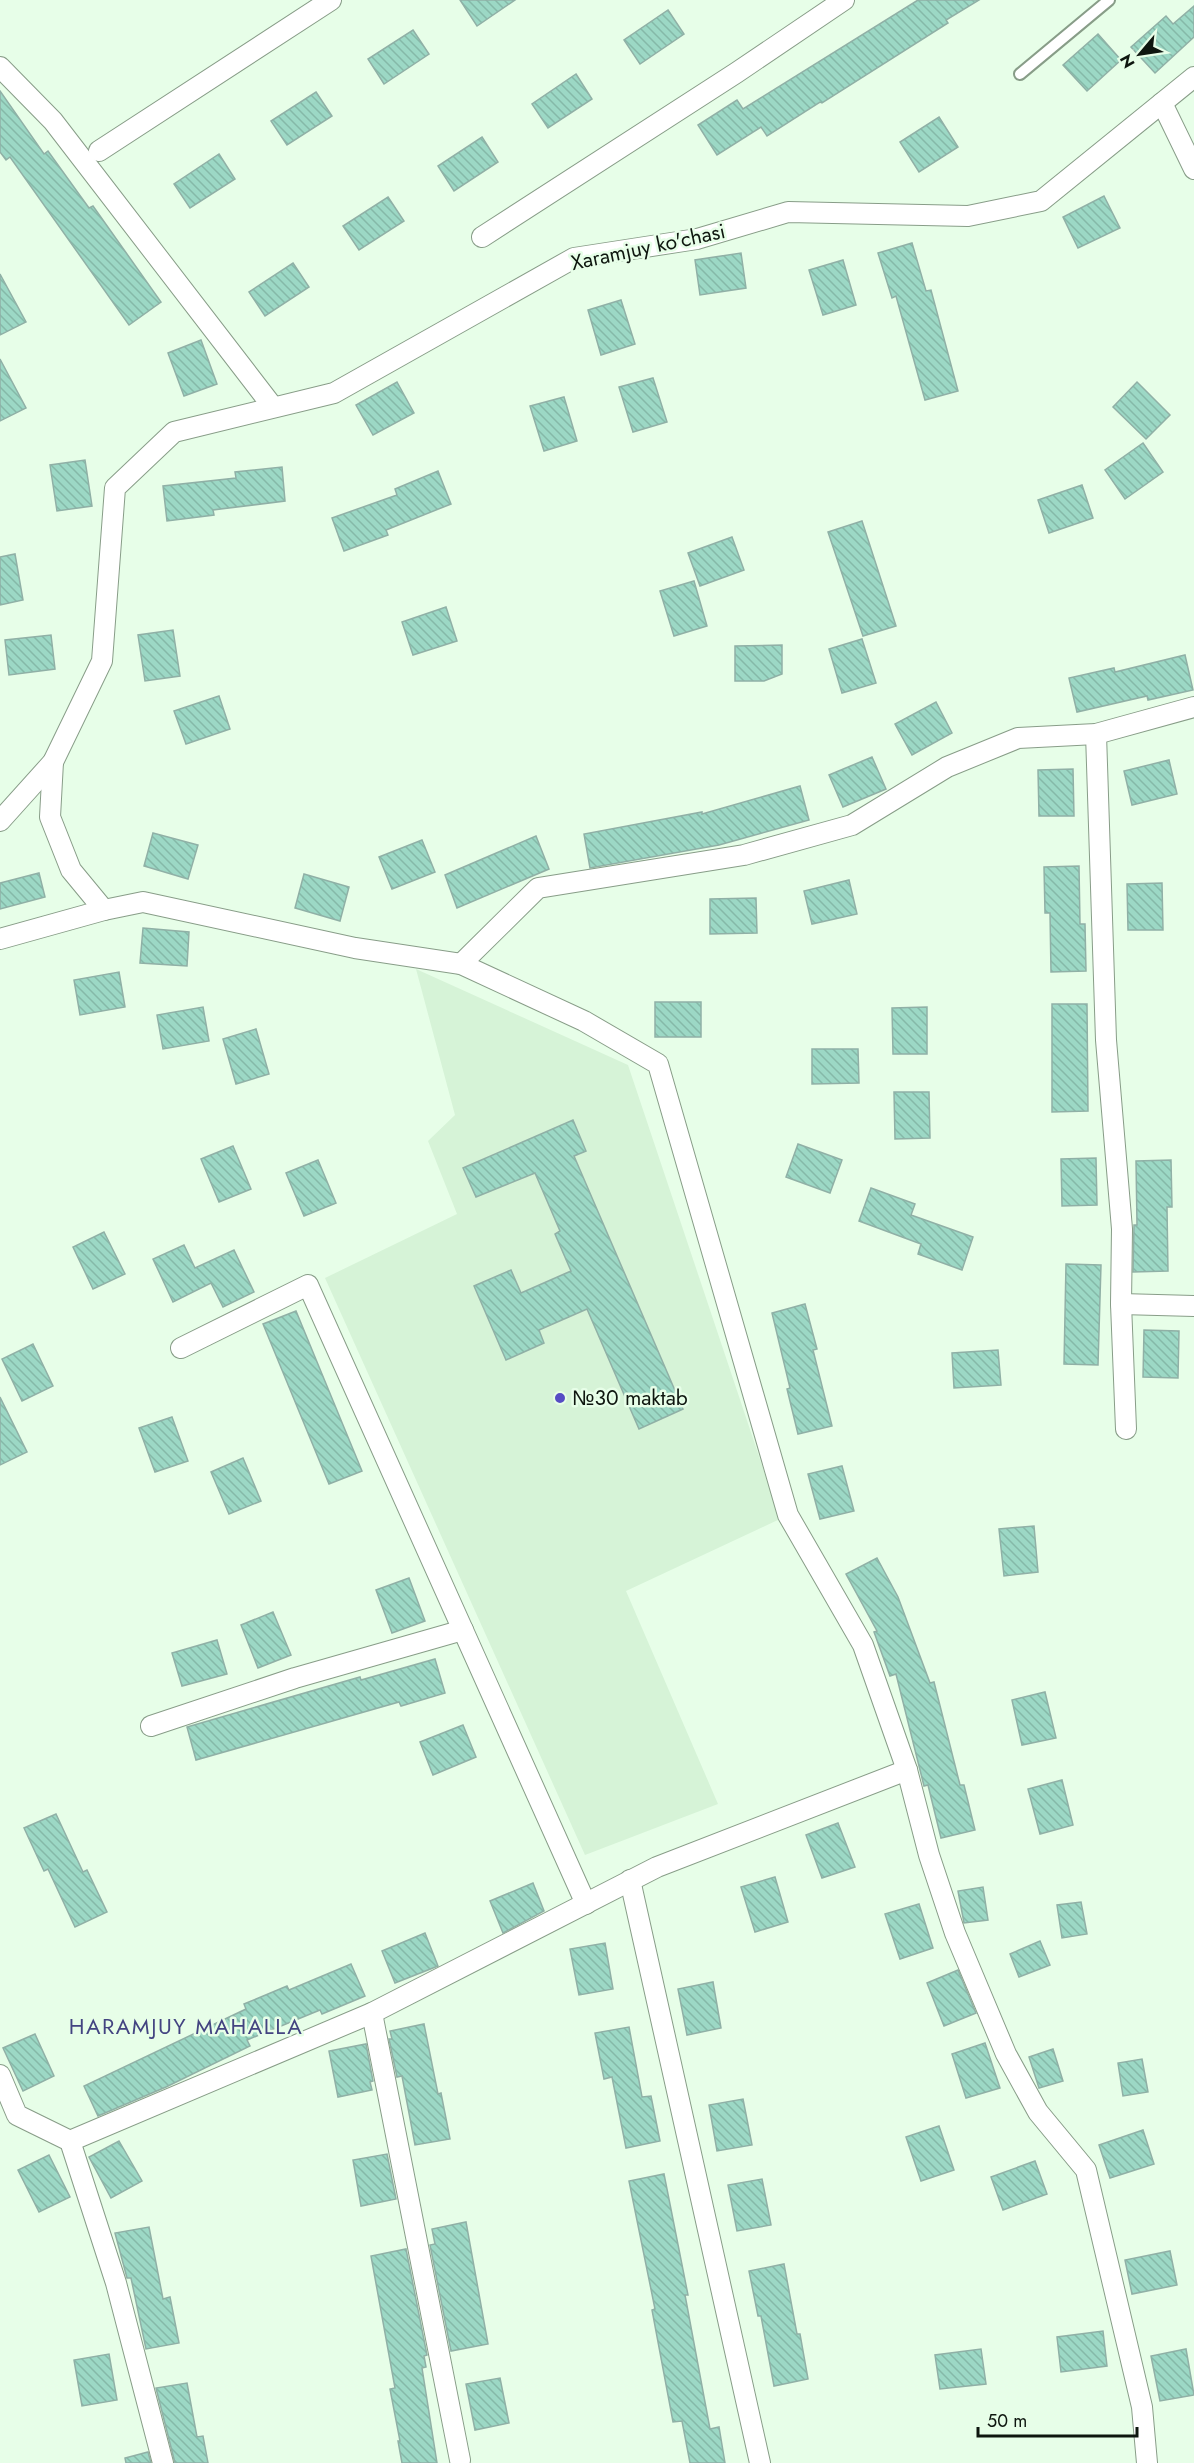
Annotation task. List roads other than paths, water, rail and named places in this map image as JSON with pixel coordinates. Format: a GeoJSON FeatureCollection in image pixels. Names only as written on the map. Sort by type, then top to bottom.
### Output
{"type":"FeatureCollection","features":[{"type":"Feature","properties":{"kind":"street"},"geometry":{"type":"LineString","coordinates":[[99,151],[331,0]]}},
{"type":"Feature","properties":{"kind":"street"},"geometry":{"type":"LineString","coordinates":[[482,237],[844,0]]}},
{"type":"Feature","properties":{"kind":"street"},"geometry":{"type":"LineString","coordinates":[[0,67],[53,121],[273,408]]}},
{"type":"Feature","properties":{"kind":"street","name":"Xaramjuy ko'chasi"},"geometry":{"type":"LineString","coordinates":[[53,762],[102,662],[115,488],[174,432],[334,393],[574,258],[698,239],[788,212],[968,216],[1041,201],[1194,77]]}},
{"type":"Feature","properties":{"kind":"street"},"geometry":{"type":"LineString","coordinates":[[1162,103],[1194,169]]}},
{"type":"Feature","properties":{"kind":"street"},"geometry":{"type":"LineString","coordinates":[[461,964],[538,888],[744,855],[852,825],[947,767],[1018,738],[1096,734],[1194,707]]}},
{"type":"Feature","properties":{"kind":"street"},"geometry":{"type":"LineString","coordinates":[[1096,734],[1106,1040],[1122,1229],[1121,1304],[1126,1429]]}},
{"type":"Feature","properties":{"kind":"street"},"geometry":{"type":"LineString","coordinates":[[0,821],[53,762]]}},
{"type":"Feature","properties":{"kind":"street"},"geometry":{"type":"LineString","coordinates":[[53,762],[50,817],[71,870],[104,910]]}},
{"type":"Feature","properties":{"kind":"street"},"geometry":{"type":"LineString","coordinates":[[0,939],[104,910],[143,902],[355,948],[461,964],[584,1020],[658,1064],[788,1515],[863,1645],[907,1770],[929,1855],[955,1933],[1006,2054],[1038,2112],[1086,2170],[1142,2407],[1147,2463]]}},
{"type":"Feature","properties":{"kind":"street"},"geometry":{"type":"LineString","coordinates":[[181,1348],[308,1285],[586,1904]]}},
{"type":"Feature","properties":{"kind":"street"},"geometry":{"type":"LineString","coordinates":[[1121,1304],[1194,1306]]}},
{"type":"Feature","properties":{"kind":"street"},"geometry":{"type":"LineString","coordinates":[[151,1726],[295,1678],[463,1630]]}},
{"type":"Feature","properties":{"kind":"street"},"geometry":{"type":"LineString","coordinates":[[70,2141],[372,2013],[657,1867],[907,1770]]}},
{"type":"Feature","properties":{"kind":"street"},"geometry":{"type":"LineString","coordinates":[[630,1881],[760,2463]]}},
{"type":"Feature","properties":{"kind":"street"},"geometry":{"type":"LineString","coordinates":[[372,2013],[460,2460]]}},
{"type":"Feature","properties":{"kind":"street"},"geometry":{"type":"LineString","coordinates":[[0,2074],[17,2115],[70,2141],[116,2283],[163,2463]]}},
{"type":"Feature","properties":{"kind":"lane"},"geometry":{"type":"LineString","coordinates":[[1020,74],[1109,0]]}},
{"type":"Feature","properties":{"kind":"place","name":"№30 maktab"},"geometry":{"type":"Point","coordinates":[560,1398]}},
{"type":"Feature","properties":{"kind":"district","name":"HARAMJUY MAHALLA"},"geometry":{"type":"Point","coordinates":[186,2026]}}]}
